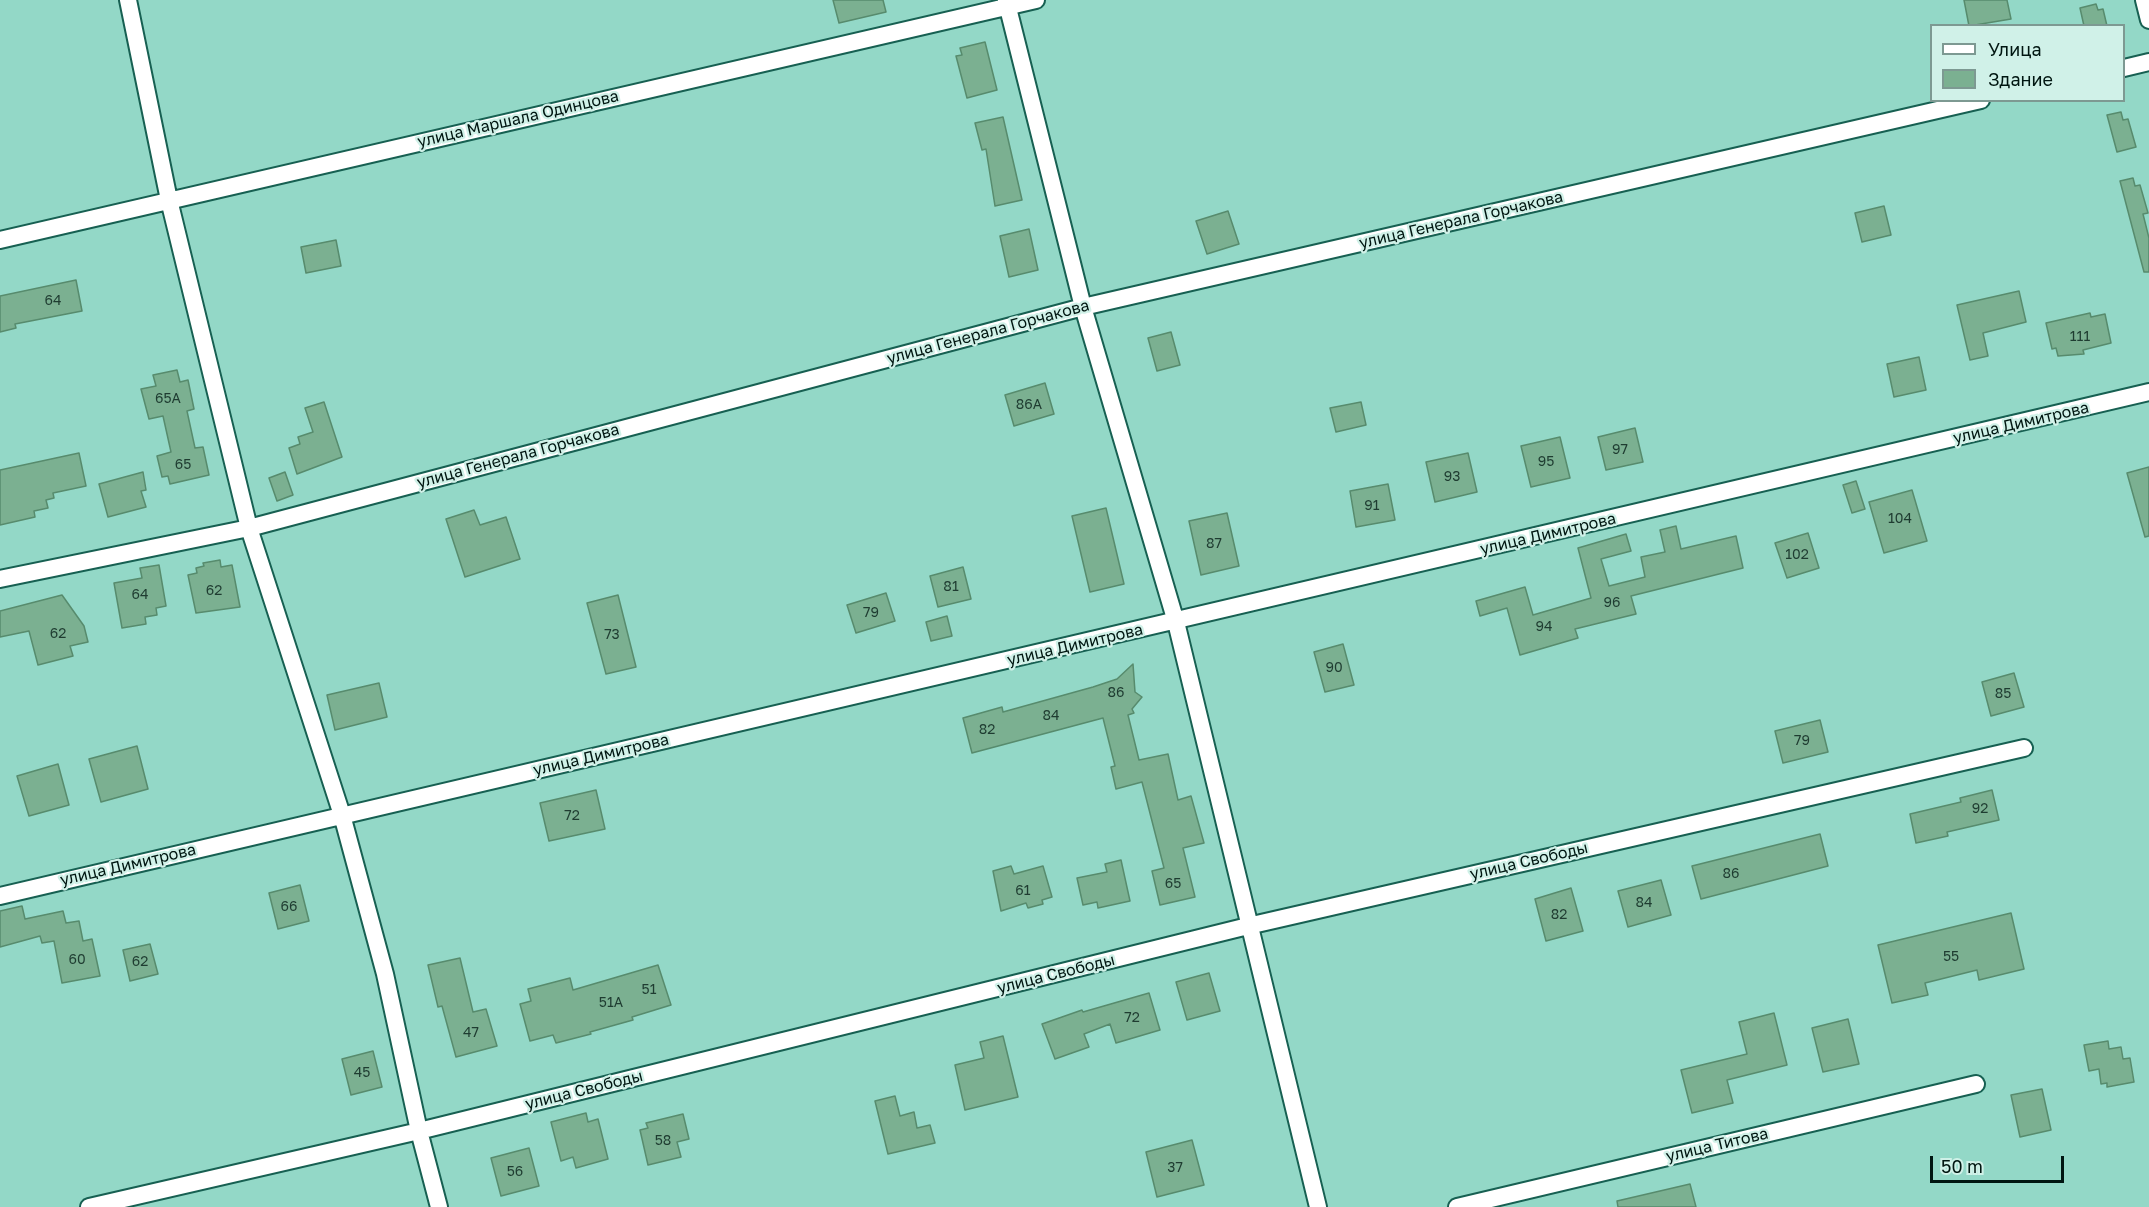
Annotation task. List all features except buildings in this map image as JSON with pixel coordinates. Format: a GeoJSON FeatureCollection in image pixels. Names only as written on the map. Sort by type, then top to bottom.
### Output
{"type":"FeatureCollection","features":[{"type":"Feature","properties":{"kind":"street"},"geometry":{"type":"LineString","coordinates":[[128,0],[169,200],[249,528],[342,815],[385,974],[419,1131],[439,1207]]}},
{"type":"Feature","properties":{"kind":"street","name":"улица Маршала Одинцова"},"geometry":{"type":"LineString","coordinates":[[0,240],[1007,3],[1036,0]]}},
{"type":"Feature","properties":{"kind":"street"},"geometry":{"type":"LineString","coordinates":[[2144,0],[2149,20]]}},
{"type":"Feature","properties":{"kind":"street"},"geometry":{"type":"LineString","coordinates":[[1007,3],[1083,307],[1176,622],[1318,1207]]}},
{"type":"Feature","properties":{"kind":"street"},"geometry":{"type":"LineString","coordinates":[[2125,68],[2149,62]]}},
{"type":"Feature","properties":{"kind":"street","name":"улица Генерала Горчакова"},"geometry":{"type":"LineString","coordinates":[[0,579],[249,528],[1083,307],[1972,102]]}},
{"type":"Feature","properties":{"kind":"street","name":"улица Димитрова"},"geometry":{"type":"LineString","coordinates":[[0,896],[2149,392]]}},
{"type":"Feature","properties":{"kind":"street","name":"улица Свободы"},"geometry":{"type":"LineString","coordinates":[[89,1207],[419,1131],[1248,926],[2024,748]]}},
{"type":"Feature","properties":{"kind":"street","name":"улица Титова"},"geometry":{"type":"LineString","coordinates":[[1457,1207],[1976,1084]]}}]}
